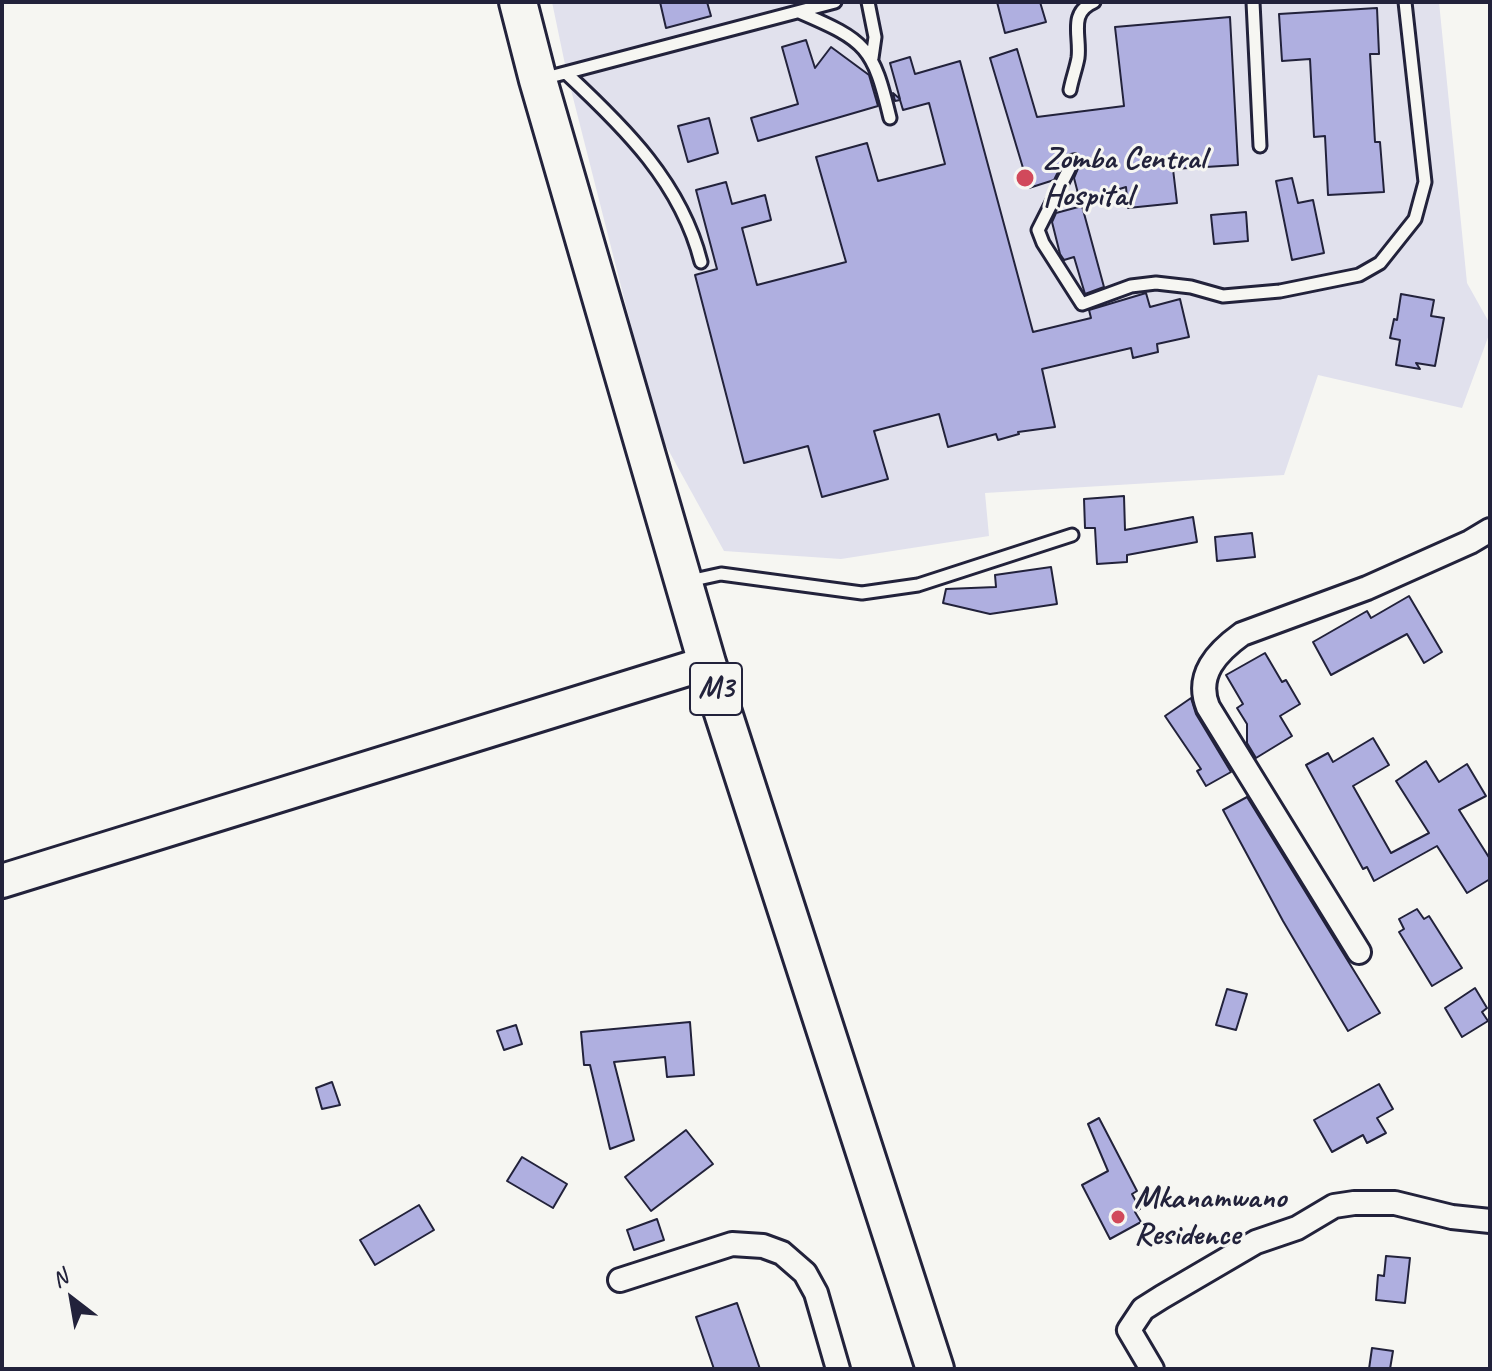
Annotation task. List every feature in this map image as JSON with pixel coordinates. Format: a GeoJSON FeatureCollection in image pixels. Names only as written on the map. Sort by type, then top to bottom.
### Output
{"type":"FeatureCollection","features":[{"type":"Feature","properties":{"kind":"highway","name":"M3"},"geometry":{"type":"LineString","coordinates":[[518,2],[552,77],[707,663],[935,1369]]}},
{"type":"Feature","properties":{"kind":"main road"},"geometry":{"type":"LineString","coordinates":[[2,881],[707,663]]}},
{"type":"Feature","properties":{"kind":"street"},"geometry":{"type":"LineString","coordinates":[[1359,952],[1208,707],[1202,694],[1207,670],[1224,647],[1242,634],[1367,588],[1490,530]]}},
{"type":"Feature","properties":{"kind":"street"},"geometry":{"type":"LineString","coordinates":[[1152,1369],[1129,1330],[1143,1309],[1256,1242],[1297,1228],[1334,1206],[1395,1203],[1452,1217],[1490,1221]]}},
{"type":"Feature","properties":{"kind":"street"},"geometry":{"type":"LineString","coordinates":[[620,1280],[732,1244],[763,1246],[782,1253],[805,1273],[816,1293],[838,1369]]}},
{"type":"Feature","properties":{"kind":"lane"},"geometry":{"type":"LineString","coordinates":[[552,77],[835,2]]}},
{"type":"Feature","properties":{"kind":"lane"},"geometry":{"type":"LineString","coordinates":[[868,2],[875,37],[872,58]]}},
{"type":"Feature","properties":{"kind":"lane"},"geometry":{"type":"LineString","coordinates":[[1070,90],[1078,56],[1078,18],[1084,7],[1094,2]]}},
{"type":"Feature","properties":{"kind":"lane"},"geometry":{"type":"LineString","coordinates":[[1253,2],[1260,146]]}},
{"type":"Feature","properties":{"kind":"lane"},"geometry":{"type":"LineString","coordinates":[[1073,161],[1038,230],[1082,304],[1131,286],[1156,283],[1191,287],[1223,296],[1280,291],[1359,275],[1380,263],[1415,219],[1425,182],[1405,2]]}},
{"type":"Feature","properties":{"kind":"lane"},"geometry":{"type":"LineString","coordinates":[[798,12],[854,39],[872,58],[890,118]]}},
{"type":"Feature","properties":{"kind":"lane"},"geometry":{"type":"LineString","coordinates":[[552,77],[606,111],[662,175],[688,221],[701,262]]}},
{"type":"Feature","properties":{"kind":"lane"},"geometry":{"type":"LineString","coordinates":[[684,582],[721,574],[862,593],[918,585],[1072,535]]}},
{"type":"Feature","properties":{"kind":"shaded area","name":"Zomba Central Hospital"},"geometry":{"type":"Polygon","coordinates":[[[552,2],[1439,2],[1467,283],[1490,324],[1490,332],[1462,408],[1318,375],[1284,475],[985,493],[989,536],[841,559],[724,551],[665,444],[640,361],[567,74],[552,2]]]}},
{"type":"Feature","properties":{"kind":"building"},"geometry":{"type":"Polygon","coordinates":[[[660,2],[707,2],[711,16],[666,28],[660,2]]]}},
{"type":"Feature","properties":{"kind":"building"},"geometry":{"type":"Polygon","coordinates":[[[997,2],[1040,2],[1046,22],[1005,33],[997,2]]]}},
{"type":"Feature","properties":{"kind":"building"},"geometry":{"type":"Polygon","coordinates":[[[1377,8],[1379,54],[1370,54],[1375,142],[1380,142],[1384,192],[1328,195],[1325,136],[1314,137],[1310,59],[1282,61],[1279,14],[1377,8]]]}},
{"type":"Feature","properties":{"kind":"building"},"geometry":{"type":"Polygon","coordinates":[[[1230,17],[1238,165],[1173,169],[1177,203],[1128,208],[1126,187],[1080,201],[1074,178],[1081,161],[1076,153],[1066,156],[1054,180],[1029,188],[990,58],[1017,49],[1037,117],[1124,106],[1115,27],[1230,17]]]}},
{"type":"Feature","properties":{"kind":"building"},"geometry":{"type":"Polygon","coordinates":[[[806,40],[815,68],[831,47],[869,75],[878,106],[758,141],[751,118],[798,104],[782,47],[806,40]]]}},
{"type":"Feature","properties":{"kind":"building"},"geometry":{"type":"Polygon","coordinates":[[[910,57],[915,74],[960,61],[1033,332],[1091,318],[1089,310],[1146,293],[1150,307],[1180,299],[1189,337],[1157,344],[1158,352],[1133,358],[1131,348],[1042,369],[1055,427],[1018,432],[998,440],[996,434],[948,447],[939,414],[874,431],[888,479],[822,497],[808,446],[744,463],[695,275],[717,269],[696,190],[726,182],[732,204],[765,195],[771,220],[742,228],[757,285],[846,262],[816,157],[867,143],[878,181],[945,164],[929,103],[903,110],[900,100],[895,101],[893,93],[900,99],[890,63],[910,57]]]}},
{"type":"Feature","properties":{"kind":"building"},"geometry":{"type":"Polygon","coordinates":[[[709,118],[718,153],[688,162],[678,126],[709,118]]]}},
{"type":"Feature","properties":{"kind":"building"},"geometry":{"type":"Polygon","coordinates":[[[1292,178],[1298,203],[1313,200],[1324,253],[1292,260],[1276,181],[1292,178]]]}},
{"type":"Feature","properties":{"kind":"building"},"geometry":{"type":"Polygon","coordinates":[[[1082,206],[1104,287],[1085,294],[1074,257],[1064,260],[1060,254],[1052,222],[1056,213],[1082,206]]]}},
{"type":"Feature","properties":{"kind":"building"},"geometry":{"type":"Polygon","coordinates":[[[1246,212],[1248,241],[1214,244],[1211,215],[1246,212]]]}},
{"type":"Feature","properties":{"kind":"building"},"geometry":{"type":"Polygon","coordinates":[[[1401,294],[1434,300],[1431,316],[1444,318],[1435,366],[1416,363],[1420,369],[1396,365],[1400,340],[1390,338],[1394,319],[1397,320],[1401,294]]]}},
{"type":"Feature","properties":{"kind":"building"},"geometry":{"type":"Polygon","coordinates":[[[1124,496],[1125,530],[1193,517],[1197,542],[1127,555],[1127,562],[1097,564],[1095,528],[1085,528],[1084,499],[1124,496]]]}},
{"type":"Feature","properties":{"kind":"building"},"geometry":{"type":"Polygon","coordinates":[[[1252,533],[1255,557],[1217,561],[1215,537],[1252,533]]]}},
{"type":"Feature","properties":{"kind":"building"},"geometry":{"type":"Polygon","coordinates":[[[1051,567],[1057,604],[990,614],[943,603],[946,589],[996,587],[995,575],[1051,567]]]}},
{"type":"Feature","properties":{"kind":"building"},"geometry":{"type":"Polygon","coordinates":[[[1409,596],[1442,652],[1424,663],[1407,634],[1331,675],[1313,642],[1367,611],[1371,618],[1409,596]]]}},
{"type":"Feature","properties":{"kind":"building"},"geometry":{"type":"Polygon","coordinates":[[[1265,653],[1300,704],[1280,716],[1292,736],[1256,758],[1247,743],[1247,724],[1237,708],[1243,704],[1226,675],[1265,653]]]}},
{"type":"Feature","properties":{"kind":"building"},"geometry":{"type":"Polygon","coordinates":[[[1191,698],[1196,714],[1231,772],[1206,786],[1197,771],[1201,769],[1165,716],[1191,698]]]}},
{"type":"Feature","properties":{"kind":"building"},"geometry":{"type":"Polygon","coordinates":[[[1373,738],[1389,765],[1353,786],[1391,853],[1429,833],[1396,781],[1426,761],[1439,782],[1467,764],[1486,796],[1459,810],[1490,859],[1490,879],[1467,893],[1437,846],[1374,881],[1367,867],[1363,869],[1306,765],[1328,753],[1333,762],[1373,738]]]}},
{"type":"Feature","properties":{"kind":"building"},"geometry":{"type":"Polygon","coordinates":[[[1247,797],[1380,1013],[1348,1031],[1283,921],[1223,810],[1247,797]]]}},
{"type":"Feature","properties":{"kind":"building"},"geometry":{"type":"Polygon","coordinates":[[[1417,909],[1424,919],[1429,916],[1462,968],[1432,986],[1399,932],[1404,929],[1399,919],[1417,909]]]}},
{"type":"Feature","properties":{"kind":"building"},"geometry":{"type":"Polygon","coordinates":[[[1475,988],[1487,1008],[1482,1012],[1488,1021],[1462,1037],[1445,1008],[1475,988]]]}},
{"type":"Feature","properties":{"kind":"building"},"geometry":{"type":"Polygon","coordinates":[[[1227,989],[1247,994],[1236,1030],[1216,1025],[1227,989]]]}},
{"type":"Feature","properties":{"kind":"building"},"geometry":{"type":"Polygon","coordinates":[[[690,1022],[694,1075],[667,1077],[665,1057],[614,1062],[634,1140],[610,1149],[590,1065],[584,1065],[581,1032],[690,1022]]]}},
{"type":"Feature","properties":{"kind":"building"},"geometry":{"type":"Polygon","coordinates":[[[516,1025],[522,1044],[504,1050],[497,1031],[516,1025]]]}},
{"type":"Feature","properties":{"kind":"building"},"geometry":{"type":"Polygon","coordinates":[[[332,1082],[340,1105],[322,1109],[316,1088],[332,1082]]]}},
{"type":"Feature","properties":{"kind":"building"},"geometry":{"type":"Polygon","coordinates":[[[1379,1084],[1393,1109],[1377,1118],[1386,1133],[1367,1143],[1363,1135],[1332,1152],[1314,1120],[1379,1084]]]}},
{"type":"Feature","properties":{"kind":"building","name":"Mkanamwano Residence"},"geometry":{"type":"Polygon","coordinates":[[[1099,1118],[1137,1191],[1132,1194],[1140,1209],[1135,1212],[1141,1222],[1110,1239],[1082,1185],[1108,1171],[1088,1124],[1099,1118]]]}},
{"type":"Feature","properties":{"kind":"building"},"geometry":{"type":"Polygon","coordinates":[[[686,1130],[713,1164],[651,1211],[625,1177],[686,1130]]]}},
{"type":"Feature","properties":{"kind":"building"},"geometry":{"type":"Polygon","coordinates":[[[522,1157],[567,1184],[553,1208],[507,1181],[522,1157]]]}},
{"type":"Feature","properties":{"kind":"building"},"geometry":{"type":"Polygon","coordinates":[[[419,1205],[434,1230],[375,1265],[360,1240],[419,1205]]]}},
{"type":"Feature","properties":{"kind":"building"},"geometry":{"type":"Polygon","coordinates":[[[657,1219],[664,1240],[634,1250],[627,1230],[657,1219]]]}},
{"type":"Feature","properties":{"kind":"building"},"geometry":{"type":"Polygon","coordinates":[[[1386,1256],[1410,1258],[1405,1303],[1376,1300],[1378,1275],[1384,1276],[1386,1256]]]}},
{"type":"Feature","properties":{"kind":"building"},"geometry":{"type":"Polygon","coordinates":[[[737,1303],[760,1369],[714,1369],[696,1317],[737,1303]]]}},
{"type":"Feature","properties":{"kind":"building"},"geometry":{"type":"Polygon","coordinates":[[[1372,1348],[1393,1351],[1390,1369],[1369,1369],[1372,1348]]]}},
{"type":"Feature","properties":{"kind":"place","name":"Zomba Central Hospital"},"geometry":{"type":"Point","coordinates":[1025,178]}},
{"type":"Feature","properties":{"kind":"place","name":"Mkanamwano Residence"},"geometry":{"type":"Point","coordinates":[1118,1217]}}]}
